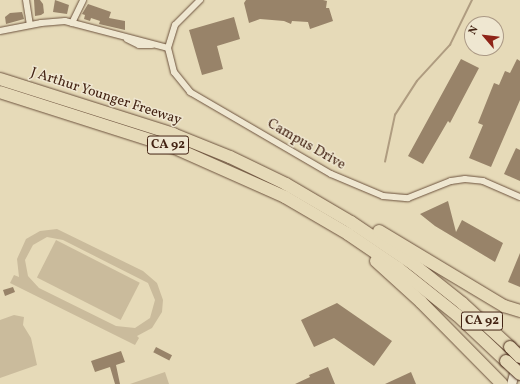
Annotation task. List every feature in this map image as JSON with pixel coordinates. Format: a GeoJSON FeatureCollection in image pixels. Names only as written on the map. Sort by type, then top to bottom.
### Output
{"type":"FeatureCollection","features":[{"type":"Feature","properties":{"kind":"highway","name":"J Arthur Younger Freeway"},"geometry":{"type":"LineString","coordinates":[[0,79],[184,138],[242,162],[298,190],[382,242],[452,295],[516,347],[520,357]]}},
{"type":"Feature","properties":{"kind":"highway","name":"J Arthur Younger Freeway"},"geometry":{"type":"LineString","coordinates":[[0,92],[186,152],[252,181],[327,221],[418,283],[520,374]]}},
{"type":"Feature","properties":{"kind":"highway"},"geometry":{"type":"LineString","coordinates":[[298,190],[348,213],[504,306],[520,311]]}},
{"type":"Feature","properties":{"kind":"highway"},"geometry":{"type":"LineString","coordinates":[[327,221],[401,283],[502,384]]}},
{"type":"Feature","properties":{"kind":"highway"},"geometry":{"type":"LineString","coordinates":[[468,350],[488,384]]}},
{"type":"Feature","properties":{"kind":"main road"},"geometry":{"type":"LineString","coordinates":[[511,384],[516,347]]}},
{"type":"Feature","properties":{"kind":"street"},"geometry":{"type":"LineString","coordinates":[[26,0],[30,25]]}},
{"type":"Feature","properties":{"kind":"street"},"geometry":{"type":"LineString","coordinates":[[72,23],[83,0]]}},
{"type":"Feature","properties":{"kind":"street"},"geometry":{"type":"LineString","coordinates":[[0,32],[30,25],[52,22],[72,23],[127,39],[139,45],[153,45],[168,48],[175,25],[200,0]]}},
{"type":"Feature","properties":{"kind":"street","name":"Campus Drive"},"geometry":{"type":"LineString","coordinates":[[168,48],[174,72],[190,92],[349,183],[383,196],[405,198],[456,180],[475,179],[520,197]]}},
{"type":"Feature","properties":{"kind":"shaded area"},"geometry":{"type":"Polygon","coordinates":[[[57,229],[143,271],[157,283],[163,300],[162,312],[152,328],[137,336],[139,338],[135,345],[10,283],[14,275],[19,277],[17,259],[26,239],[40,231],[57,229]],[[47,237],[33,245],[25,260],[28,276],[39,288],[116,326],[135,328],[150,318],[155,300],[148,283],[63,240],[47,237]]]}},
{"type":"Feature","properties":{"kind":"shaded area"},"geometry":{"type":"Polygon","coordinates":[[[56,240],[140,283],[121,320],[37,277],[56,240]]]}},
{"type":"Feature","properties":{"kind":"shaded area"},"geometry":{"type":"Polygon","coordinates":[[[14,315],[24,317],[23,325],[31,338],[37,365],[0,378],[0,320],[14,315]]]}},
{"type":"Feature","properties":{"kind":"shaded area"},"geometry":{"type":"Polygon","coordinates":[[[165,372],[169,384],[130,384],[165,372]]]}},
{"type":"Feature","properties":{"kind":"building"},"geometry":{"type":"Polygon","coordinates":[[[34,0],[40,0],[43,4],[44,13],[41,15],[35,16],[34,0]]]}},
{"type":"Feature","properties":{"kind":"building"},"geometry":{"type":"Polygon","coordinates":[[[55,0],[69,5],[67,14],[53,12],[55,0]]]}},
{"type":"Feature","properties":{"kind":"building"},"geometry":{"type":"Polygon","coordinates":[[[246,0],[323,0],[327,1],[326,8],[329,8],[333,21],[310,29],[308,22],[292,21],[291,24],[284,21],[260,19],[249,23],[244,3],[246,0]]]}},
{"type":"Feature","properties":{"kind":"building"},"geometry":{"type":"Polygon","coordinates":[[[88,4],[111,12],[109,18],[125,21],[125,30],[99,24],[100,21],[91,18],[90,21],[84,19],[85,15],[82,14],[88,4]]]}},
{"type":"Feature","properties":{"kind":"building"},"geometry":{"type":"Polygon","coordinates":[[[22,12],[24,19],[6,24],[5,17],[10,13],[22,12]]]}},
{"type":"Feature","properties":{"kind":"building"},"geometry":{"type":"Polygon","coordinates":[[[234,17],[240,39],[217,46],[223,69],[202,75],[189,30],[234,17]]]}},
{"type":"Feature","properties":{"kind":"building"},"geometry":{"type":"Polygon","coordinates":[[[461,59],[479,68],[450,123],[448,121],[423,164],[408,156],[461,59]]]}},
{"type":"Feature","properties":{"kind":"building"},"geometry":{"type":"Polygon","coordinates":[[[517,59],[520,61],[520,100],[491,167],[469,158],[483,125],[478,123],[494,83],[499,85],[505,71],[510,73],[517,59]]]}},
{"type":"Feature","properties":{"kind":"building"},"geometry":{"type":"Polygon","coordinates":[[[516,148],[520,150],[520,181],[504,174],[516,148]]]}},
{"type":"Feature","properties":{"kind":"building"},"geometry":{"type":"Polygon","coordinates":[[[448,201],[456,232],[462,220],[503,243],[495,262],[435,226],[420,214],[448,201]]]}},
{"type":"Feature","properties":{"kind":"building"},"geometry":{"type":"Polygon","coordinates":[[[520,253],[520,287],[508,282],[520,253]]]}},
{"type":"Feature","properties":{"kind":"building"},"geometry":{"type":"Polygon","coordinates":[[[13,287],[15,292],[5,296],[3,290],[13,287]]]}},
{"type":"Feature","properties":{"kind":"building"},"geometry":{"type":"Polygon","coordinates":[[[337,303],[392,341],[374,366],[334,338],[314,347],[301,320],[337,303]]]}},
{"type":"Feature","properties":{"kind":"building"},"geometry":{"type":"Polygon","coordinates":[[[156,347],[172,355],[169,361],[153,352],[156,347]]]}},
{"type":"Feature","properties":{"kind":"building"},"geometry":{"type":"Polygon","coordinates":[[[121,351],[125,362],[116,365],[120,384],[115,384],[110,367],[95,372],[91,361],[121,351]]]}},
{"type":"Feature","properties":{"kind":"building"},"geometry":{"type":"Polygon","coordinates":[[[328,367],[335,384],[295,384],[310,377],[309,375],[328,367]]]}},
{"type":"Feature","properties":{"kind":"building"},"geometry":{"type":"Polygon","coordinates":[[[411,372],[416,384],[385,384],[411,372]]]}},
{"type":"Feature","properties":{"kind":"waterway"},"geometry":{"type":"LineString","coordinates":[[385,162],[395,115],[417,81],[450,45],[472,0]]}}]}
